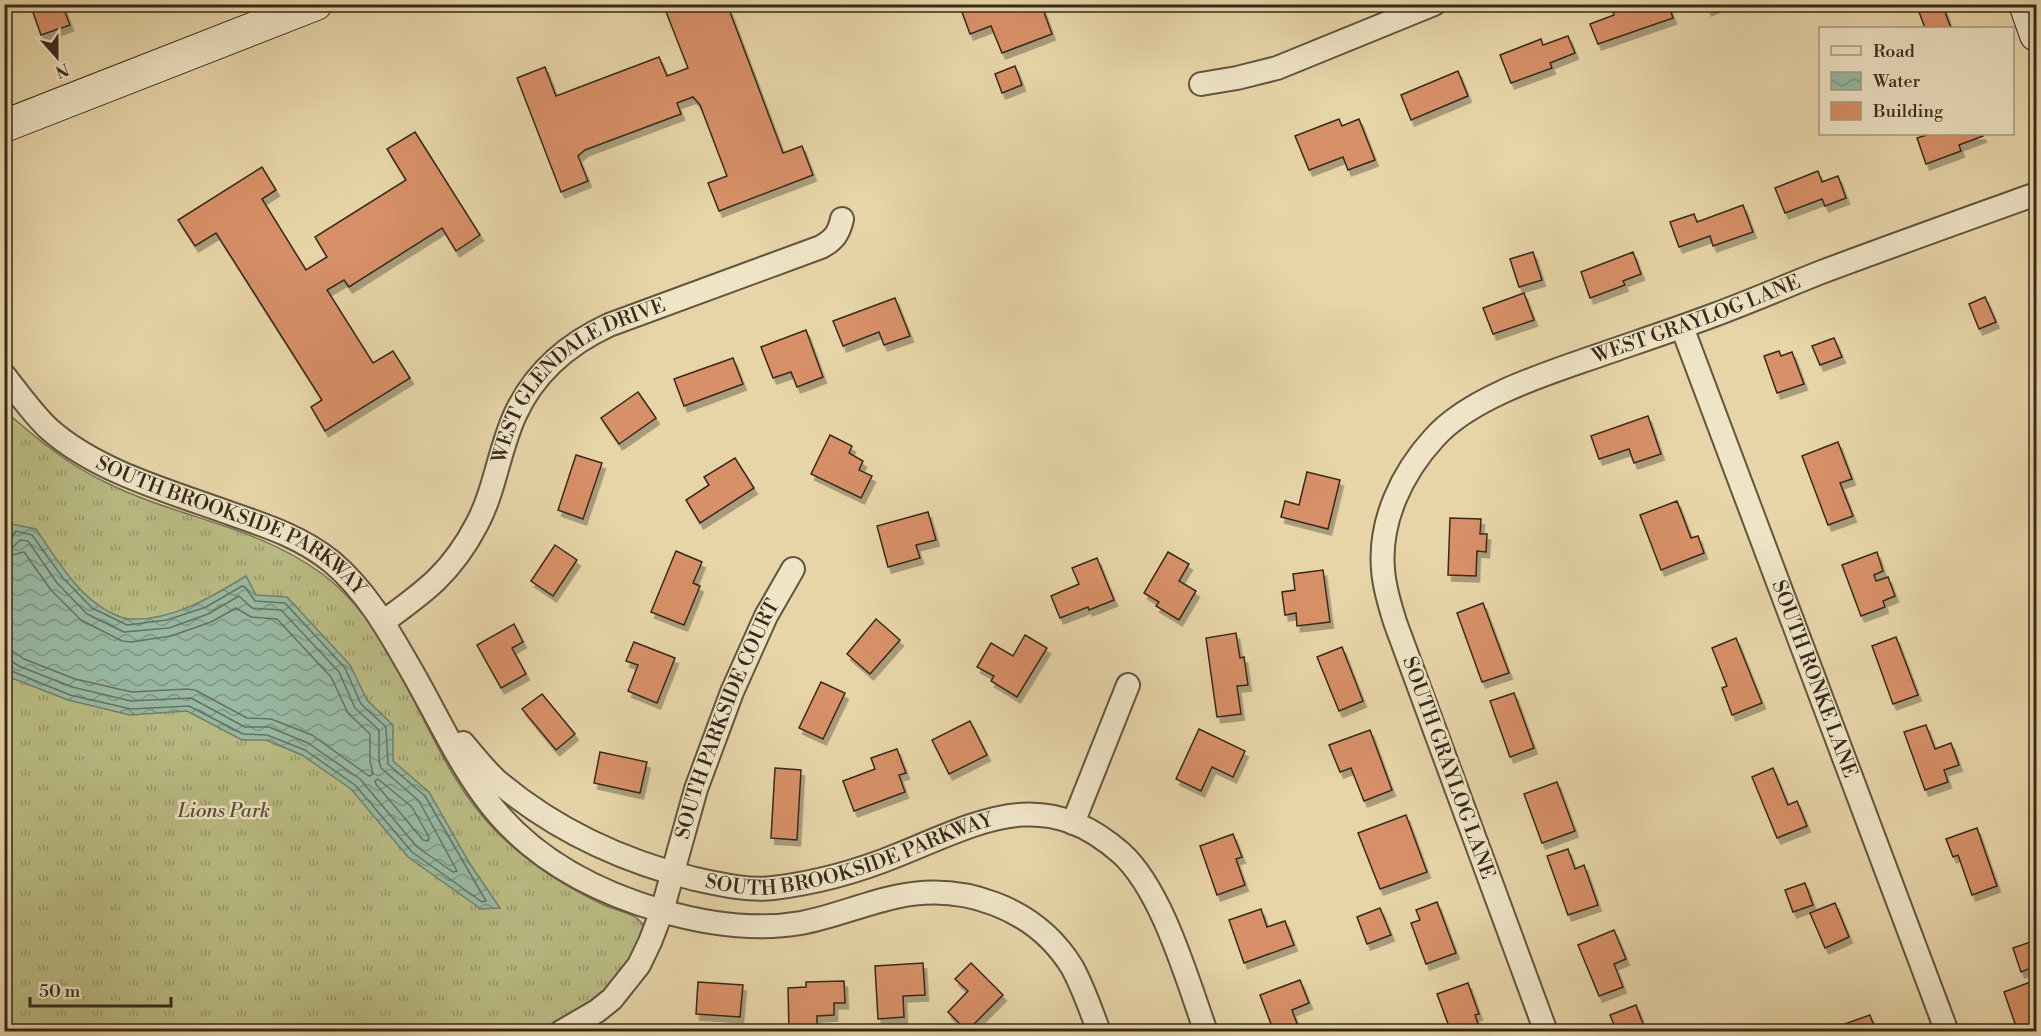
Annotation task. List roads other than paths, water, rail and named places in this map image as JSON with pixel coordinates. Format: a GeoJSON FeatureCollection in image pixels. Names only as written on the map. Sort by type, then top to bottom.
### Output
{"type":"FeatureCollection","features":[{"type":"Feature","properties":{"kind":"main road"},"geometry":{"type":"LineString","coordinates":[[4,126],[316,4]]}},
{"type":"Feature","properties":{"kind":"main road"},"geometry":{"type":"LineString","coordinates":[[2025,4],[2037,34]]}},
{"type":"Feature","properties":{"kind":"street"},"geometry":{"type":"LineString","coordinates":[[1201,84],[1277,68],[1434,4]]}},
{"type":"Feature","properties":{"kind":"street","name":"WEST GRAYLOG LANE"},"geometry":{"type":"LineString","coordinates":[[1395,500],[1407,472],[1434,437],[1450,423],[1484,402],[1566,367],[1682,327],[2037,194]]}},
{"type":"Feature","properties":{"kind":"street","name":"WEST GLENDALE DRIVE"},"geometry":{"type":"LineString","coordinates":[[383,622],[419,597],[441,578],[460,552],[478,522],[493,485],[515,416],[532,385],[561,355],[590,334],[609,325],[821,247],[835,238],[842,219]]}},
{"type":"Feature","properties":{"kind":"street","name":"SOUTH RONKE LANE"},"geometry":{"type":"LineString","coordinates":[[1682,327],[1947,1032]]}},
{"type":"Feature","properties":{"kind":"street","name":"SOUTH BROOKSIDE PARKWAY"},"geometry":{"type":"LineString","coordinates":[[4,375],[30,409],[51,430],[75,448],[106,466],[149,484],[280,531],[318,551],[351,581],[383,622],[456,752],[483,795],[518,836],[576,877],[610,893],[662,911],[719,924],[756,927],[800,923],[896,897],[932,892],[970,895],[997,904],[1026,920],[1045,935],[1072,968],[1099,1032]]}},
{"type":"Feature","properties":{"kind":"street","name":"SOUTH GRAYLOG LANE"},"geometry":{"type":"LineString","coordinates":[[1395,500],[1386,528],[1383,567],[1386,590],[1395,622],[1546,1032]]}},
{"type":"Feature","properties":{"kind":"street","name":"SOUTH PARKSIDE COURT"},"geometry":{"type":"LineString","coordinates":[[561,1032],[597,1011],[612,999],[639,965],[662,911],[696,789],[732,692],[766,616],[793,569]]}},
{"type":"Feature","properties":{"kind":"street"},"geometry":{"type":"LineString","coordinates":[[1073,823],[1128,685]]}},
{"type":"Feature","properties":{"kind":"street","name":"SOUTH BROOKSIDE PARKWAY"},"geometry":{"type":"LineString","coordinates":[[428,700],[496,780],[539,812],[574,834],[606,850],[672,873],[719,884],[771,888],[863,868],[955,830],[985,820],[1021,813],[1035,813],[1073,823],[1087,829],[1123,854],[1144,880],[1161,912],[1206,1032]]}},
{"type":"Feature","properties":{"kind":"water"},"geometry":{"type":"Polygon","coordinates":[[[11,524],[36,529],[64,569],[88,597],[104,609],[127,619],[146,619],[176,612],[219,592],[246,576],[256,595],[287,597],[350,665],[367,700],[393,725],[393,761],[429,792],[470,864],[500,908],[481,909],[408,857],[351,789],[302,755],[266,740],[242,740],[187,711],[130,715],[68,700],[9,677],[4,670],[4,538],[11,524]]]}},
{"type":"Feature","properties":{"kind":"park label","name":"Lions Park"},"geometry":{"type":"Point","coordinates":[224,811]}}]}
